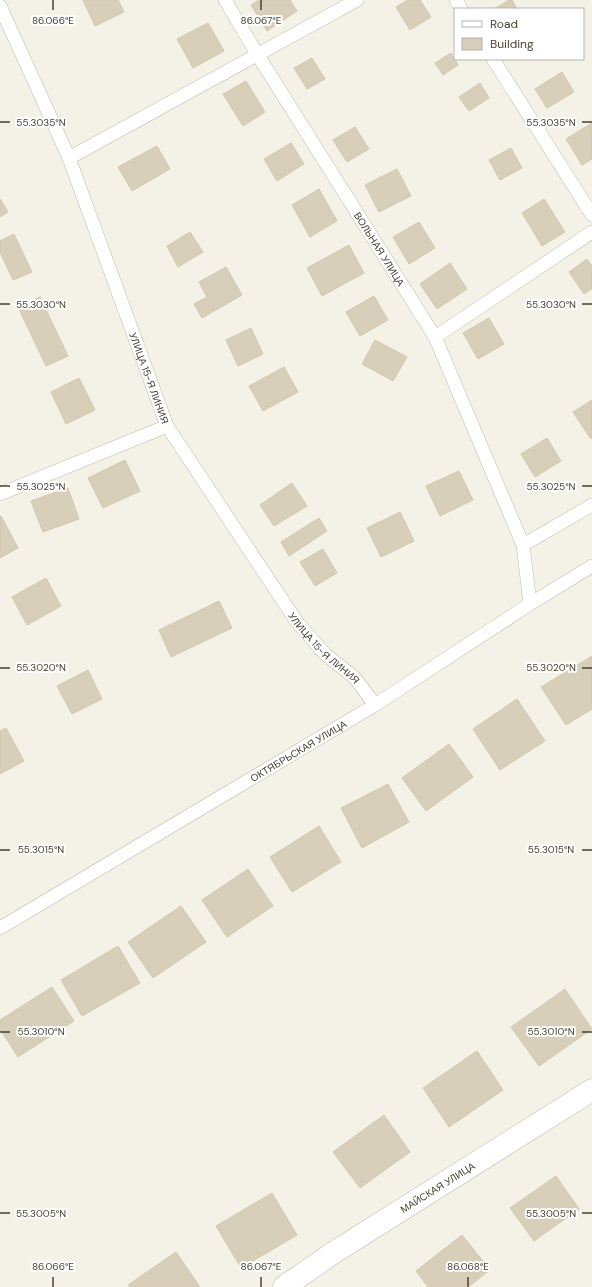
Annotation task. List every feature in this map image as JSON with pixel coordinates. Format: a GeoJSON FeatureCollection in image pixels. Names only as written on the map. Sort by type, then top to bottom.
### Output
{"type":"FeatureCollection","features":[{"type":"Feature","properties":{"kind":"street","name":"МАЙСКАЯ УЛИЦА"},"geometry":{"type":"LineString","coordinates":[[284,1287],[333,1253],[592,1090]]}},
{"type":"Feature","properties":{"kind":"lane","name":"ВОЛЬНАЯ УЛИЦА"},"geometry":{"type":"LineString","coordinates":[[225,0],[257,54],[435,337],[522,545],[530,604]]}},
{"type":"Feature","properties":{"kind":"lane"},"geometry":{"type":"LineString","coordinates":[[69,158],[357,0]]}},
{"type":"Feature","properties":{"kind":"lane","name":"УЛИЦА 15-Я ЛИНИЯ"},"geometry":{"type":"LineString","coordinates":[[0,6],[69,158],[167,426],[297,622],[325,654],[355,678],[375,705]]}},
{"type":"Feature","properties":{"kind":"lane"},"geometry":{"type":"LineString","coordinates":[[494,60],[592,215]]}},
{"type":"Feature","properties":{"kind":"lane"},"geometry":{"type":"LineString","coordinates":[[435,337],[592,232]]}},
{"type":"Feature","properties":{"kind":"lane"},"geometry":{"type":"LineString","coordinates":[[0,494],[167,426]]}},
{"type":"Feature","properties":{"kind":"lane"},"geometry":{"type":"LineString","coordinates":[[522,545],[592,506]]}},
{"type":"Feature","properties":{"kind":"lane","name":"ОКТЯБРЬСКАЯ УЛИЦА"},"geometry":{"type":"LineString","coordinates":[[0,928],[375,705],[530,604],[592,566]]}},
{"type":"Feature","properties":{"kind":"building"},"geometry":{"type":"Polygon","coordinates":[[[83,0],[118,0],[124,12],[95,26],[83,0]]]}},
{"type":"Feature","properties":{"kind":"building"},"geometry":{"type":"Polygon","coordinates":[[[259,0],[290,0],[297,11],[267,31],[251,5],[259,0]]]}},
{"type":"Feature","properties":{"kind":"building"},"geometry":{"type":"Polygon","coordinates":[[[408,0],[420,0],[431,17],[410,30],[396,7],[408,0]]]}},
{"type":"Feature","properties":{"kind":"building"},"geometry":{"type":"Polygon","coordinates":[[[509,0],[512,0],[516,8],[496,8],[509,0]]]}},
{"type":"Feature","properties":{"kind":"building"},"geometry":{"type":"Polygon","coordinates":[[[208,23],[224,51],[193,68],[177,39],[208,23]]]}},
{"type":"Feature","properties":{"kind":"building"},"geometry":{"type":"Polygon","coordinates":[[[451,53],[458,65],[443,75],[435,63],[451,53]]]}},
{"type":"Feature","properties":{"kind":"building"},"geometry":{"type":"Polygon","coordinates":[[[312,58],[325,79],[307,89],[294,68],[312,58]]]}},
{"type":"Feature","properties":{"kind":"building"},"geometry":{"type":"Polygon","coordinates":[[[562,72],[574,92],[547,108],[535,89],[562,72]]]}},
{"type":"Feature","properties":{"kind":"building"},"geometry":{"type":"Polygon","coordinates":[[[246,81],[265,112],[243,126],[223,94],[246,81]]]}},
{"type":"Feature","properties":{"kind":"building"},"geometry":{"type":"Polygon","coordinates":[[[480,83],[489,98],[469,111],[459,97],[480,83]]]}},
{"type":"Feature","properties":{"kind":"building"},"geometry":{"type":"Polygon","coordinates":[[[592,123],[592,159],[582,165],[566,139],[592,123]]]}},
{"type":"Feature","properties":{"kind":"building"},"geometry":{"type":"Polygon","coordinates":[[[355,127],[369,149],[347,162],[333,140],[355,127]]]}},
{"type":"Feature","properties":{"kind":"building"},"geometry":{"type":"Polygon","coordinates":[[[291,143],[304,164],[277,181],[264,159],[291,143]]]}},
{"type":"Feature","properties":{"kind":"building"},"geometry":{"type":"Polygon","coordinates":[[[157,146],[170,169],[132,191],[118,167],[157,146]]]}},
{"type":"Feature","properties":{"kind":"building"},"geometry":{"type":"Polygon","coordinates":[[[511,148],[522,168],[500,180],[489,160],[511,148]]]}},
{"type":"Feature","properties":{"kind":"building"},"geometry":{"type":"Polygon","coordinates":[[[397,169],[411,196],[379,212],[365,185],[397,169]]]}},
{"type":"Feature","properties":{"kind":"building"},"geometry":{"type":"Polygon","coordinates":[[[319,189],[337,221],[310,237],[292,205],[319,189]]]}},
{"type":"Feature","properties":{"kind":"building"},"geometry":{"type":"Polygon","coordinates":[[[0,199],[8,212],[0,217],[0,199]]]}},
{"type":"Feature","properties":{"kind":"building"},"geometry":{"type":"Polygon","coordinates":[[[544,199],[565,232],[542,246],[522,213],[544,199]]]}},
{"type":"Feature","properties":{"kind":"building"},"geometry":{"type":"Polygon","coordinates":[[[419,222],[435,248],[409,264],[393,237],[419,222]]]}},
{"type":"Feature","properties":{"kind":"building"},"geometry":{"type":"Polygon","coordinates":[[[190,232],[203,252],[178,267],[167,246],[190,232]]]}},
{"type":"Feature","properties":{"kind":"building"},"geometry":{"type":"Polygon","coordinates":[[[14,234],[32,272],[13,280],[0,252],[0,241],[14,234]]]}},
{"type":"Feature","properties":{"kind":"building"},"geometry":{"type":"Polygon","coordinates":[[[349,245],[364,273],[322,296],[307,268],[349,245]]]}},
{"type":"Feature","properties":{"kind":"building"},"geometry":{"type":"Polygon","coordinates":[[[587,259],[592,266],[592,289],[584,294],[569,272],[587,259]]]}},
{"type":"Feature","properties":{"kind":"building"},"geometry":{"type":"Polygon","coordinates":[[[450,263],[467,289],[437,309],[420,284],[450,263]]]}},
{"type":"Feature","properties":{"kind":"building"},"geometry":{"type":"Polygon","coordinates":[[[226,267],[242,295],[202,318],[194,304],[207,297],[199,282],[226,267]]]}},
{"type":"Feature","properties":{"kind":"building"},"geometry":{"type":"Polygon","coordinates":[[[374,296],[388,320],[360,336],[346,312],[374,296]]]}},
{"type":"Feature","properties":{"kind":"building"},"geometry":{"type":"Polygon","coordinates":[[[40,297],[68,356],[46,366],[18,307],[40,297]]]}},
{"type":"Feature","properties":{"kind":"building"},"geometry":{"type":"Polygon","coordinates":[[[489,318],[504,344],[478,359],[463,333],[489,318]]]}},
{"type":"Feature","properties":{"kind":"building"},"geometry":{"type":"Polygon","coordinates":[[[251,328],[263,354],[238,366],[226,340],[251,328]]]}},
{"type":"Feature","properties":{"kind":"building"},"geometry":{"type":"Polygon","coordinates":[[[375,340],[407,357],[393,381],[362,364],[375,340]]]}},
{"type":"Feature","properties":{"kind":"building"},"geometry":{"type":"Polygon","coordinates":[[[284,367],[298,392],[263,411],[249,386],[284,367]]]}},
{"type":"Feature","properties":{"kind":"building"},"geometry":{"type":"Polygon","coordinates":[[[79,378],[95,410],[66,424],[51,392],[79,378]]]}},
{"type":"Feature","properties":{"kind":"building"},"geometry":{"type":"Polygon","coordinates":[[[592,400],[592,438],[591,439],[573,412],[592,400]]]}},
{"type":"Feature","properties":{"kind":"building"},"geometry":{"type":"Polygon","coordinates":[[[547,438],[561,461],[535,477],[521,454],[547,438]]]}},
{"type":"Feature","properties":{"kind":"building"},"geometry":{"type":"Polygon","coordinates":[[[125,460],[140,491],[103,508],[88,478],[125,460]]]}},
{"type":"Feature","properties":{"kind":"building"},"geometry":{"type":"Polygon","coordinates":[[[459,471],[473,500],[440,516],[426,486],[459,471]]]}},
{"type":"Feature","properties":{"kind":"building"},"geometry":{"type":"Polygon","coordinates":[[[292,483],[307,506],[274,526],[260,505],[292,483]]]}},
{"type":"Feature","properties":{"kind":"building"},"geometry":{"type":"Polygon","coordinates":[[[68,488],[79,519],[43,532],[31,501],[68,488]]]}},
{"type":"Feature","properties":{"kind":"building"},"geometry":{"type":"Polygon","coordinates":[[[400,512],[414,541],[381,557],[367,528],[400,512]]]}},
{"type":"Feature","properties":{"kind":"building"},"geometry":{"type":"Polygon","coordinates":[[[0,516],[18,548],[0,558],[0,516]]]}},
{"type":"Feature","properties":{"kind":"building"},"geometry":{"type":"Polygon","coordinates":[[[319,518],[327,531],[289,556],[281,542],[319,518]]]}},
{"type":"Feature","properties":{"kind":"building"},"geometry":{"type":"Polygon","coordinates":[[[323,549],[337,573],[315,586],[300,562],[323,549]]]}},
{"type":"Feature","properties":{"kind":"building"},"geometry":{"type":"Polygon","coordinates":[[[46,578],[61,606],[27,625],[12,597],[46,578]]]}},
{"type":"Feature","properties":{"kind":"building"},"geometry":{"type":"Polygon","coordinates":[[[219,601],[232,628],[171,657],[159,630],[219,601]]]}},
{"type":"Feature","properties":{"kind":"building"},"geometry":{"type":"Polygon","coordinates":[[[592,656],[592,709],[566,725],[541,687],[592,656]]]}},
{"type":"Feature","properties":{"kind":"building"},"geometry":{"type":"Polygon","coordinates":[[[88,670],[102,699],[72,714],[57,686],[88,670]]]}},
{"type":"Feature","properties":{"kind":"building"},"geometry":{"type":"Polygon","coordinates":[[[517,699],[545,741],[500,770],[473,729],[517,699]]]}},
{"type":"Feature","properties":{"kind":"building"},"geometry":{"type":"Polygon","coordinates":[[[6,728],[24,761],[0,774],[0,731],[6,728]]]}},
{"type":"Feature","properties":{"kind":"building"},"geometry":{"type":"Polygon","coordinates":[[[449,744],[473,777],[426,811],[402,778],[449,744]]]}},
{"type":"Feature","properties":{"kind":"building"},"geometry":{"type":"Polygon","coordinates":[[[388,784],[409,822],[362,848],[341,808],[388,784]]]}},
{"type":"Feature","properties":{"kind":"building"},"geometry":{"type":"Polygon","coordinates":[[[319,826],[341,862],[292,892],[270,857],[319,826]]]}},
{"type":"Feature","properties":{"kind":"building"},"geometry":{"type":"Polygon","coordinates":[[[248,869],[273,906],[227,937],[202,900],[248,869]]]}},
{"type":"Feature","properties":{"kind":"building"},"geometry":{"type":"Polygon","coordinates":[[[181,906],[206,942],[153,978],[128,942],[181,906]]]}},
{"type":"Feature","properties":{"kind":"building"},"geometry":{"type":"Polygon","coordinates":[[[118,946],[140,983],[82,1016],[61,980],[118,946]]]}},
{"type":"Feature","properties":{"kind":"building"},"geometry":{"type":"Polygon","coordinates":[[[52,987],[74,1021],[18,1057],[0,1029],[0,1020],[52,987]]]}},
{"type":"Feature","properties":{"kind":"building"},"geometry":{"type":"Polygon","coordinates":[[[565,989],[592,1029],[539,1066],[511,1027],[565,989]]]}},
{"type":"Feature","properties":{"kind":"building"},"geometry":{"type":"Polygon","coordinates":[[[477,1051],[503,1090],[449,1127],[423,1088],[477,1051]]]}},
{"type":"Feature","properties":{"kind":"building"},"geometry":{"type":"Polygon","coordinates":[[[384,1115],[410,1152],[360,1188],[333,1152],[384,1115]]]}},
{"type":"Feature","properties":{"kind":"building"},"geometry":{"type":"Polygon","coordinates":[[[556,1176],[579,1209],[534,1241],[510,1208],[556,1176]]]}},
{"type":"Feature","properties":{"kind":"building"},"geometry":{"type":"Polygon","coordinates":[[[272,1193],[297,1235],[241,1268],[216,1226],[272,1193]]]}},
{"type":"Feature","properties":{"kind":"building"},"geometry":{"type":"Polygon","coordinates":[[[462,1235],[490,1270],[468,1287],[428,1287],[416,1271],[462,1235]]]}},
{"type":"Feature","properties":{"kind":"building"},"geometry":{"type":"Polygon","coordinates":[[[176,1252],[200,1287],[130,1287],[128,1285],[176,1252]]]}}]}
